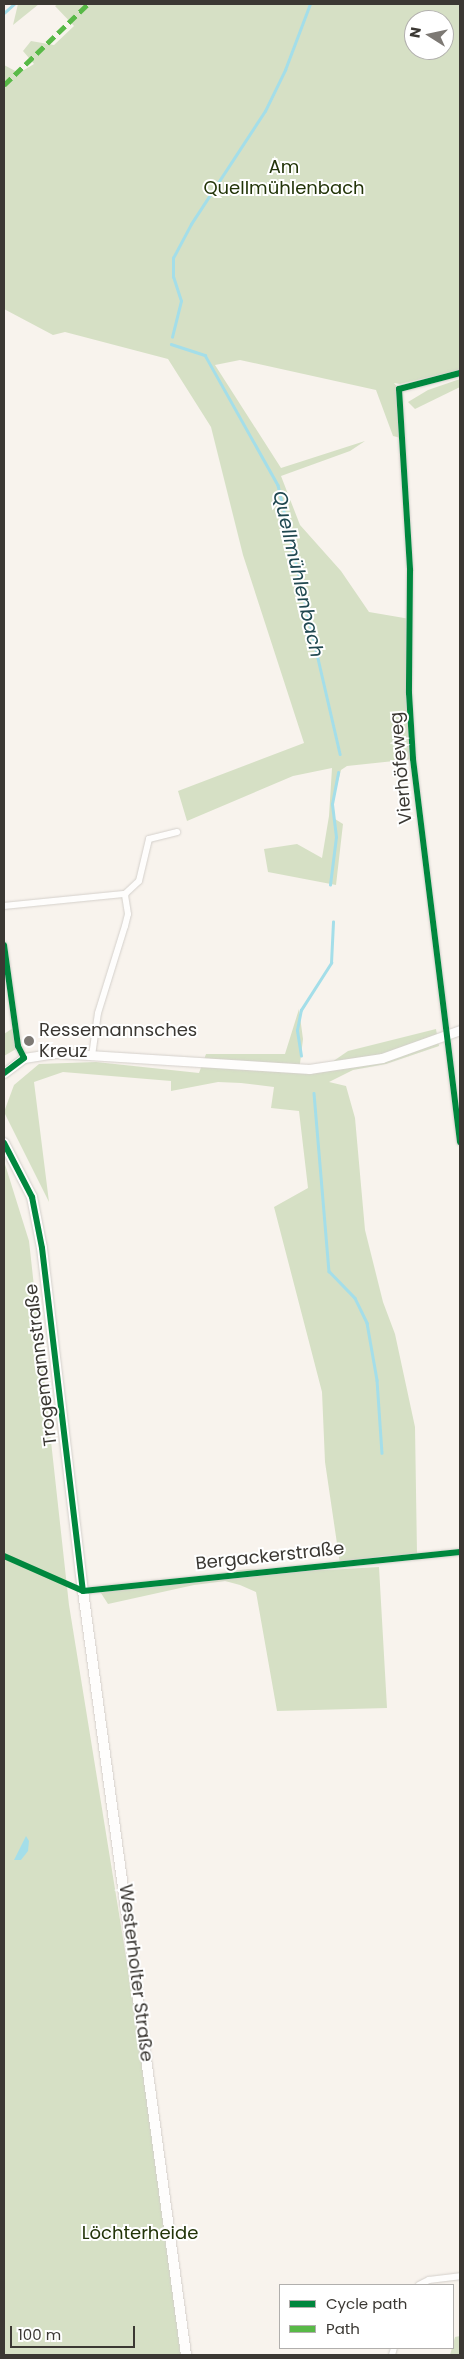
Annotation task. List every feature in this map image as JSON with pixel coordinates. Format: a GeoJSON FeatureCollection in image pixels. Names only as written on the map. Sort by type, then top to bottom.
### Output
{"type":"FeatureCollection","features":[{"type":"Feature","properties":{"kind":"main road"},"geometry":{"type":"LineString","coordinates":[[4,1073],[24,1058],[57,1053],[309,1069],[382,1058],[460,1030]]}},
{"type":"Feature","properties":{"kind":"main road","name":"Trogemannstraße"},"geometry":{"type":"LineString","coordinates":[[4,1143],[32,1197],[42,1248],[83,1591]]}},
{"type":"Feature","properties":{"kind":"main road","name":"Westerholter Straße"},"geometry":{"type":"LineString","coordinates":[[83,1591],[186,2355]]}},
{"type":"Feature","properties":{"kind":"street","name":"Vierhöfeweg"},"geometry":{"type":"LineString","coordinates":[[460,374],[399,389],[410,571],[409,693],[413,759],[460,1142]]}},
{"type":"Feature","properties":{"kind":"street"},"geometry":{"type":"LineString","coordinates":[[4,906],[125,894],[139,881],[149,839],[177,832]]}},
{"type":"Feature","properties":{"kind":"street"},"geometry":{"type":"LineString","coordinates":[[92,1056],[98,1013],[128,914],[125,894]]}},
{"type":"Feature","properties":{"kind":"street"},"geometry":{"type":"LineString","coordinates":[[4,945],[18,1046],[24,1058]]}},
{"type":"Feature","properties":{"kind":"street","name":"Bergackerstraße"},"geometry":{"type":"LineString","coordinates":[[83,1591],[460,1552]]}},
{"type":"Feature","properties":{"kind":"street"},"geometry":{"type":"LineString","coordinates":[[421,2284],[429,2280],[460,2276]]}},
{"type":"Feature","properties":{"kind":"green space"},"geometry":{"type":"Polygon","coordinates":[[[18,4],[39,4],[13,25],[18,4]]]}},
{"type":"Feature","properties":{"kind":"green space","name":"Am Quellmühlenbach"},"geometry":{"type":"Polygon","coordinates":[[[58,4],[460,4],[460,370],[400,384],[394,383],[399,389],[401,438],[393,436],[376,390],[240,360],[215,365],[281,468],[365,441],[350,451],[281,476],[300,525],[341,571],[369,612],[410,619],[413,759],[347,766],[341,770],[333,800],[335,819],[343,824],[336,885],[268,872],[264,849],[297,844],[322,858],[329,816],[332,768],[293,776],[187,821],[178,791],[304,743],[243,555],[211,427],[168,359],[65,332],[53,335],[4,309],[4,65],[19,73],[34,64],[23,51],[31,41],[54,45],[74,26],[55,6],[58,4]]]}},
{"type":"Feature","properties":{"kind":"green space"},"geometry":{"type":"Polygon","coordinates":[[[460,379],[460,387],[415,409],[408,402],[428,390],[460,379]]]}},
{"type":"Feature","properties":{"kind":"green space"},"geometry":{"type":"Polygon","coordinates":[[[299,1009],[303,1039],[299,1072],[316,1073],[348,1051],[436,1029],[439,1046],[386,1064],[353,1070],[329,1082],[346,1086],[355,1118],[365,1230],[383,1302],[395,1334],[415,1427],[417,1554],[382,1556],[340,1564],[325,1462],[322,1392],[274,1207],[308,1188],[299,1111],[271,1108],[274,1087],[241,1083],[218,1082],[171,1091],[171,1081],[63,1072],[34,1082],[49,1202],[4,1112],[14,1085],[39,1064],[96,1062],[199,1073],[206,1054],[285,1054],[299,1009]]]}},
{"type":"Feature","properties":{"kind":"green space"},"geometry":{"type":"Polygon","coordinates":[[[13,1028],[16,1049],[4,1056],[4,1034],[13,1028]]]}},
{"type":"Feature","properties":{"kind":"green space","name":"Löchterheide"},"geometry":{"type":"Polygon","coordinates":[[[4,1161],[29,1241],[69,1605],[156,2142],[181,2355],[4,2355],[4,1161]]]}},
{"type":"Feature","properties":{"kind":"green space"},"geometry":{"type":"Polygon","coordinates":[[[379,1567],[387,1708],[277,1711],[256,1592],[240,1585],[225,1581],[194,1585],[108,1604],[99,1590],[248,1569],[327,1570],[379,1567]]]}},
{"type":"Feature","properties":{"kind":"green space"},"geometry":{"type":"Polygon","coordinates":[[[460,2336],[460,2355],[450,2355],[452,2349],[454,2349],[455,2337],[460,2336]]]}},
{"type":"Feature","properties":{"kind":"water"},"geometry":{"type":"Polygon","coordinates":[[[26,1836],[29,1841],[28,1851],[21,1860],[14,1860],[26,1836]]]}},
{"type":"Feature","properties":{"kind":"waterway"},"geometry":{"type":"LineString","coordinates":[[4,13],[14,4]]}},
{"type":"Feature","properties":{"kind":"waterway","name":"Quellmühlenbach"},"geometry":{"type":"LineString","coordinates":[[172,337],[181,301],[173,277],[173,258],[191,224],[265,111],[285,70],[310,4]]}},
{"type":"Feature","properties":{"kind":"waterway","name":"Quellmühlenbach"},"geometry":{"type":"LineString","coordinates":[[171,344],[205,355],[278,485],[340,754]]}},
{"type":"Feature","properties":{"kind":"waterway","name":"Quellmühlenbach"},"geometry":{"type":"LineString","coordinates":[[330,885],[336,837],[332,804],[338,773]]}},
{"type":"Feature","properties":{"kind":"waterway","name":"Quellmühlenbach"},"geometry":{"type":"LineString","coordinates":[[301,1056],[297,1030],[301,1010],[331,963],[333,922]]}},
{"type":"Feature","properties":{"kind":"waterway","name":"Quellmühlenbach"},"geometry":{"type":"LineString","coordinates":[[314,1093],[329,1271],[355,1298],[367,1323],[377,1380],[382,1453]]}},
{"type":"Feature","properties":{"kind":"marked path"},"geometry":{"type":"LineString","coordinates":[[4,85],[88,4]]}},
{"type":"Feature","properties":{"kind":"cycle path"},"geometry":{"type":"LineString","coordinates":[[460,373],[399,389],[410,571],[409,693],[413,759],[460,1142]]}},
{"type":"Feature","properties":{"kind":"cycle path"},"geometry":{"type":"LineString","coordinates":[[4,945],[18,1046],[24,1058],[4,1073]]}},
{"type":"Feature","properties":{"kind":"cycle path"},"geometry":{"type":"LineString","coordinates":[[4,1143],[32,1197],[42,1248],[83,1591]]}},
{"type":"Feature","properties":{"kind":"cycle path"},"geometry":{"type":"LineString","coordinates":[[4,1556],[83,1591],[460,1552]]}},
{"type":"Feature","properties":{"kind":"place","name":"Ressemannsches Kreuz"},"geometry":{"type":"Point","coordinates":[29,1041]}}]}
